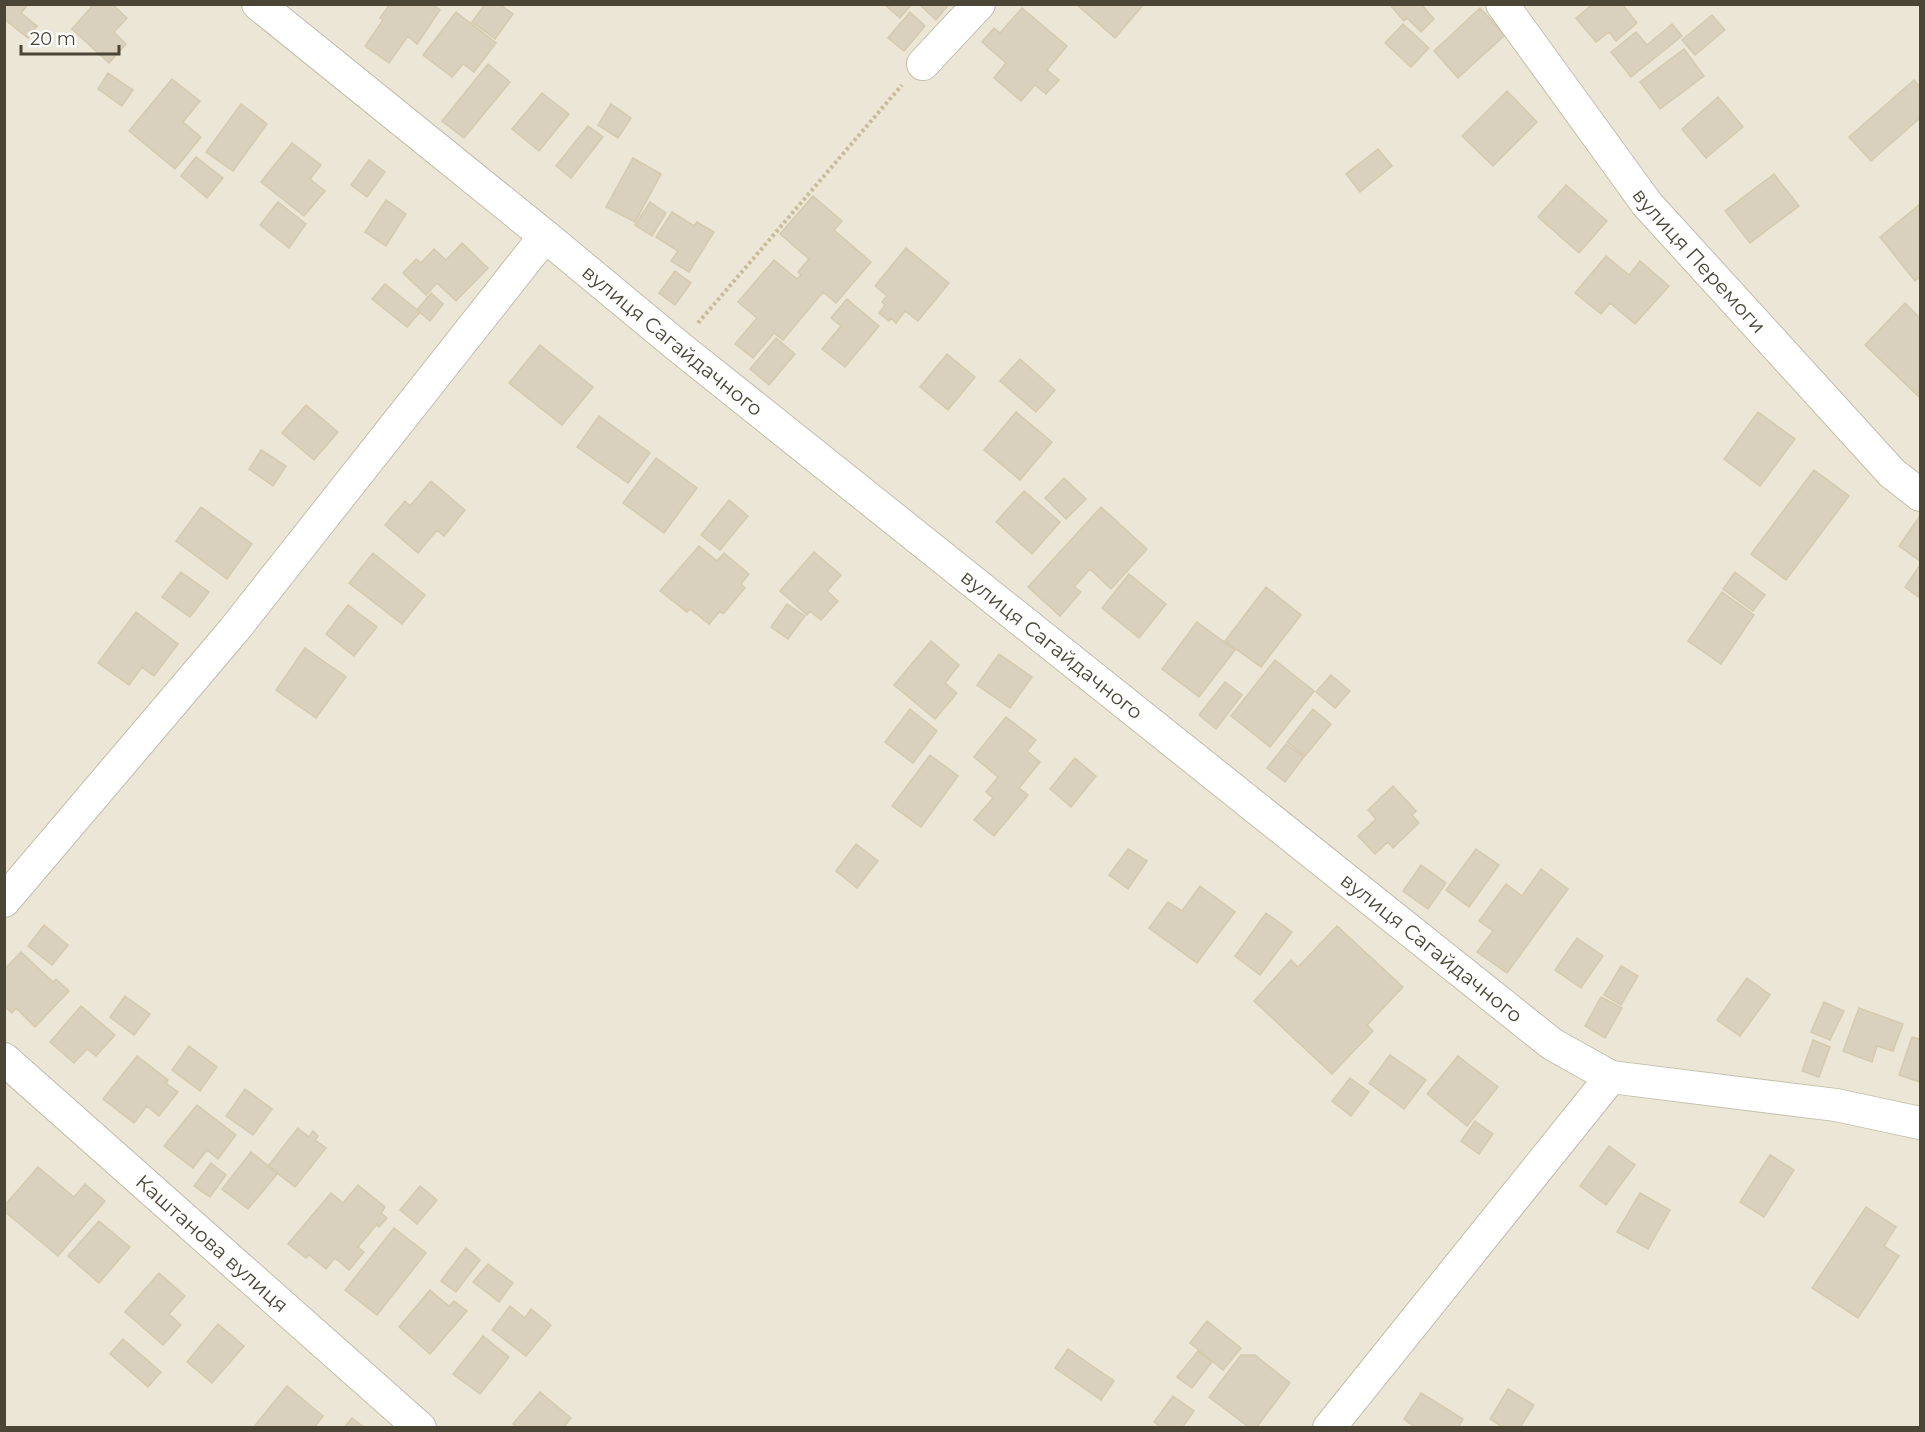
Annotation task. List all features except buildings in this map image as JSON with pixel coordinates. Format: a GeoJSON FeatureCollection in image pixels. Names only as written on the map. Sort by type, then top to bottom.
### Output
{"type":"FeatureCollection","features":[{"type":"Feature","properties":{"kind":"street","name":"вулиця Сагайдачного"},"geometry":{"type":"LineString","coordinates":[[258,4],[679,347],[1552,1044],[1611,1077],[1836,1105],[1920,1123]]}},
{"type":"Feature","properties":{"kind":"street"},"geometry":{"type":"LineString","coordinates":[[923,64],[979,4]]}},
{"type":"Feature","properties":{"kind":"street","name":"вулиця Перемоги"},"geometry":{"type":"LineString","coordinates":[[1502,4],[1647,204],[1892,473],[1920,495]]}},
{"type":"Feature","properties":{"kind":"street"},"geometry":{"type":"LineString","coordinates":[[4,901],[234,630],[545,236]]}},
{"type":"Feature","properties":{"kind":"street","name":"Каштанова вулиця"},"geometry":{"type":"LineString","coordinates":[[4,1059],[420,1428]]}},
{"type":"Feature","properties":{"kind":"street"},"geometry":{"type":"LineString","coordinates":[[1329,1428],[1611,1077]]}},
{"type":"Feature","properties":{"kind":"path"},"geometry":{"type":"LineString","coordinates":[[679,347],[897,89],[923,64]]}},
{"type":"Feature","properties":{"kind":"shaded area"},"geometry":{"type":"Polygon","coordinates":[[[5,5],[1920,5],[1920,1427],[5,1427],[5,5]]]}}]}
